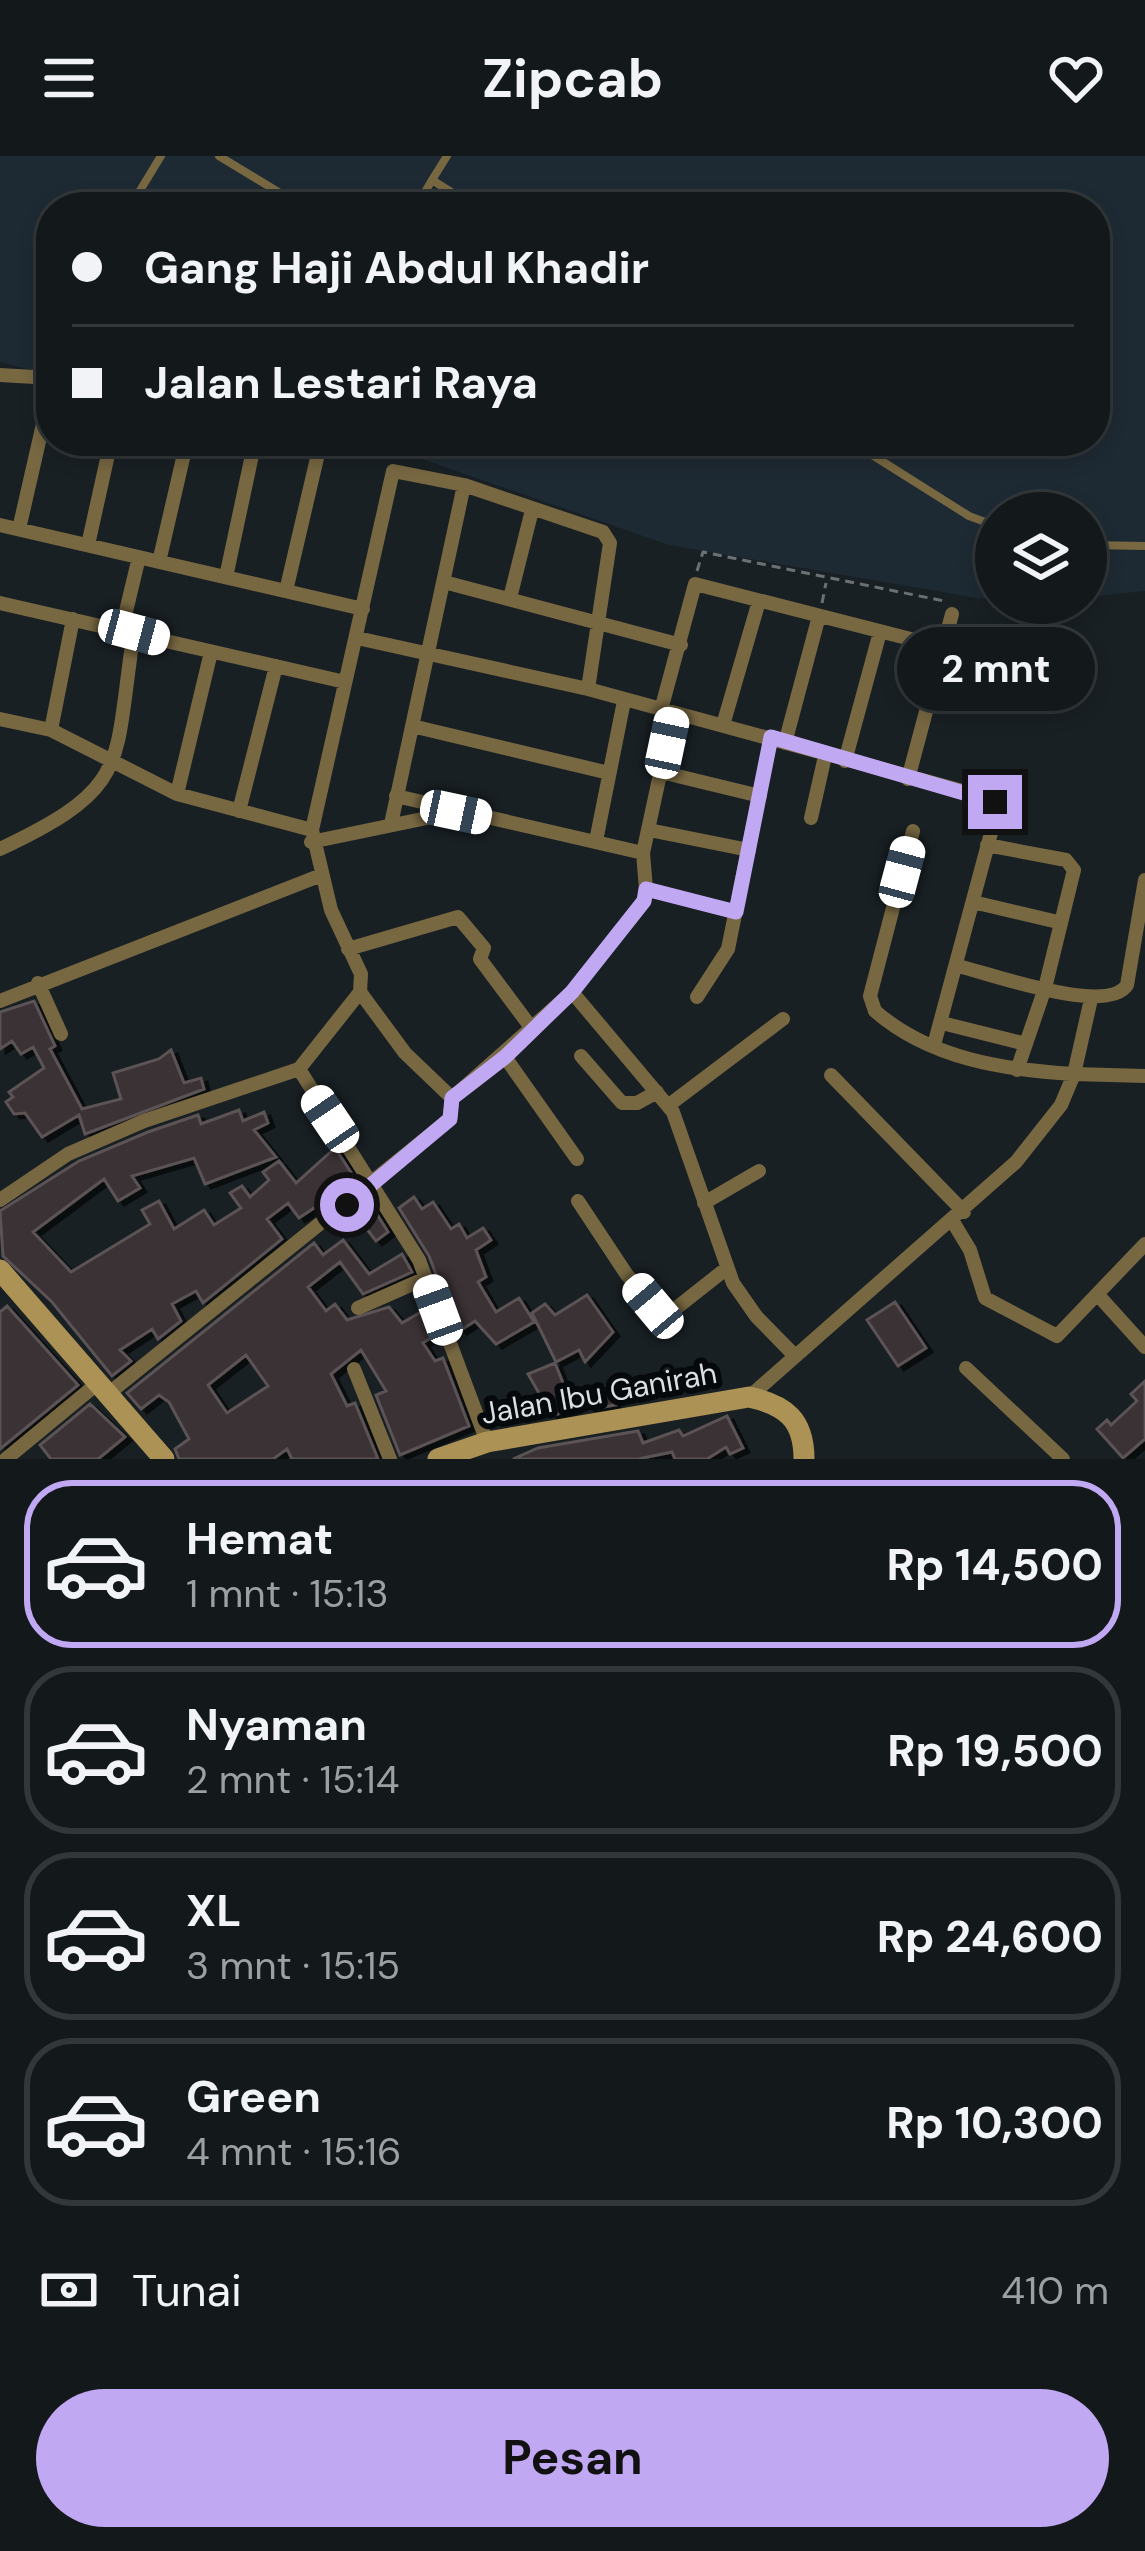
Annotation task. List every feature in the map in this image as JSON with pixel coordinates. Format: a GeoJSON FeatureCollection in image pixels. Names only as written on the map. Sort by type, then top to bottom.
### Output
{"type":"FeatureCollection","features":[{"type":"Feature","properties":{"kind":"main road"},"geometry":{"type":"LineString","coordinates":[[0,1270],[164,1459]]}},
{"type":"Feature","properties":{"kind":"main road","name":"Jalan Ibu Ganirah"},"geometry":{"type":"LineString","coordinates":[[438,1459],[464,1454],[487,1442],[749,1397],[788,1411],[800,1426],[804,1459]]}},
{"type":"Feature","properties":{"kind":"street"},"geometry":{"type":"LineString","coordinates":[[0,376],[36,377]]}},
{"type":"Feature","properties":{"kind":"street"},"geometry":{"type":"LineString","coordinates":[[19,529],[36,455]]}},
{"type":"Feature","properties":{"kind":"street"},"geometry":{"type":"LineString","coordinates":[[88,545],[108,456]]}},
{"type":"Feature","properties":{"kind":"street"},"geometry":{"type":"LineString","coordinates":[[159,562],[184,456]]}},
{"type":"Feature","properties":{"kind":"street"},"geometry":{"type":"LineString","coordinates":[[226,577],[252,456]]}},
{"type":"Feature","properties":{"kind":"street"},"geometry":{"type":"LineString","coordinates":[[286,592],[318,456]]}},
{"type":"Feature","properties":{"kind":"street"},"geometry":{"type":"LineString","coordinates":[[0,1200],[68,1154],[144,1121],[299,1069],[360,992],[361,974],[319,877],[312,836],[393,470],[464,485],[607,537],[588,689]]}},
{"type":"Feature","properties":{"kind":"street"},"geometry":{"type":"LineString","coordinates":[[391,824],[464,485]]}},
{"type":"Feature","properties":{"kind":"street"},"geometry":{"type":"LineString","coordinates":[[510,598],[532,510]]}},
{"type":"Feature","properties":{"kind":"street"},"geometry":{"type":"LineString","coordinates":[[0,525],[363,609]]}},
{"type":"Feature","properties":{"kind":"street"},"geometry":{"type":"LineString","coordinates":[[0,849],[95,795],[115,760],[139,557]]}},
{"type":"Feature","properties":{"kind":"street"},"geometry":{"type":"LineString","coordinates":[[444,582],[681,645]]}},
{"type":"Feature","properties":{"kind":"street"},"geometry":{"type":"LineString","coordinates":[[6,1459],[374,1185],[450,1119],[452,1098],[505,1057],[572,992],[644,901],[643,853],[695,584],[942,647]]}},
{"type":"Feature","properties":{"kind":"street"},"geometry":{"type":"LineString","coordinates":[[723,725],[759,601]]}},
{"type":"Feature","properties":{"kind":"street"},"geometry":{"type":"LineString","coordinates":[[1,607],[128,630],[345,682]]}},
{"type":"Feature","properties":{"kind":"street"},"geometry":{"type":"LineString","coordinates":[[908,779],[952,614]]}},
{"type":"Feature","properties":{"kind":"street"},"geometry":{"type":"LineString","coordinates":[[697,997],[728,949],[760,796],[819,616]]}},
{"type":"Feature","properties":{"kind":"street"},"geometry":{"type":"LineString","coordinates":[[51,730],[73,619]]}},
{"type":"Feature","properties":{"kind":"street"},"geometry":{"type":"LineString","coordinates":[[845,761],[880,632]]}},
{"type":"Feature","properties":{"kind":"street"},"geometry":{"type":"LineString","coordinates":[[357,638],[588,689],[992,799],[998,806],[934,1044]]}},
{"type":"Feature","properties":{"kind":"street"},"geometry":{"type":"LineString","coordinates":[[177,794],[211,652]]}},
{"type":"Feature","properties":{"kind":"street"},"geometry":{"type":"LineString","coordinates":[[239,811],[276,666]]}},
{"type":"Feature","properties":{"kind":"street"},"geometry":{"type":"LineString","coordinates":[[596,841],[624,701]]}},
{"type":"Feature","properties":{"kind":"street"},"geometry":{"type":"LineString","coordinates":[[0,719],[51,730],[177,794],[312,836],[456,812]]}},
{"type":"Feature","properties":{"kind":"street"},"geometry":{"type":"LineString","coordinates":[[412,727],[609,773]]}},
{"type":"Feature","properties":{"kind":"street"},"geometry":{"type":"LineString","coordinates":[[811,818],[825,756]]}},
{"type":"Feature","properties":{"kind":"street"},"geometry":{"type":"LineString","coordinates":[[661,772],[760,796]]}},
{"type":"Feature","properties":{"kind":"street"},"geometry":{"type":"LineString","coordinates":[[396,796],[643,853]]}},
{"type":"Feature","properties":{"kind":"street"},"geometry":{"type":"LineString","coordinates":[[650,830],[748,850]]}},
{"type":"Feature","properties":{"kind":"street"},"geometry":{"type":"LineString","coordinates":[[913,831],[870,996],[882,1017],[988,1066],[1145,1076]]}},
{"type":"Feature","properties":{"kind":"street"},"geometry":{"type":"LineString","coordinates":[[987,845],[1070,862],[1074,870],[1045,988],[1018,1070]]}},
{"type":"Feature","properties":{"kind":"street"},"geometry":{"type":"LineString","coordinates":[[0,1001],[319,877]]}},
{"type":"Feature","properties":{"kind":"street"},"geometry":{"type":"LineString","coordinates":[[958,966],[1091,999],[1124,992],[1145,880]]}},
{"type":"Feature","properties":{"kind":"street"},"geometry":{"type":"LineString","coordinates":[[646,889],[736,912]]}},
{"type":"Feature","properties":{"kind":"street"},"geometry":{"type":"LineString","coordinates":[[973,902],[1058,922]]}},
{"type":"Feature","properties":{"kind":"street"},"geometry":{"type":"LineString","coordinates":[[348,949],[458,916],[484,948],[480,959],[533,1030]]}},
{"type":"Feature","properties":{"kind":"street"},"geometry":{"type":"LineString","coordinates":[[38,983],[61,1034]]}},
{"type":"Feature","properties":{"kind":"street"},"geometry":{"type":"LineString","coordinates":[[360,992],[405,1053],[452,1098]]}},
{"type":"Feature","properties":{"kind":"street"},"geometry":{"type":"LineString","coordinates":[[572,992],[669,1105],[727,1268],[756,1316],[795,1356]]}},
{"type":"Feature","properties":{"kind":"street"},"geometry":{"type":"LineString","coordinates":[[749,1397],[958,1217],[1031,1144],[1060,1106],[1074,1073],[1091,999]]}},
{"type":"Feature","properties":{"kind":"street"},"geometry":{"type":"LineString","coordinates":[[669,1105],[784,1019]]}},
{"type":"Feature","properties":{"kind":"street"},"geometry":{"type":"LineString","coordinates":[[942,1024],[1026,1044]]}},
{"type":"Feature","properties":{"kind":"street"},"geometry":{"type":"LineString","coordinates":[[580,1056],[622,1102],[637,1103],[657,1092]]}},
{"type":"Feature","properties":{"kind":"street"},"geometry":{"type":"LineString","coordinates":[[505,1057],[577,1159]]}},
{"type":"Feature","properties":{"kind":"street"},"geometry":{"type":"LineString","coordinates":[[299,1069],[427,1278],[487,1442]]}},
{"type":"Feature","properties":{"kind":"street"},"geometry":{"type":"LineString","coordinates":[[831,1075],[958,1217],[985,1298],[1051,1334],[1061,1336],[1145,1244]]}},
{"type":"Feature","properties":{"kind":"street"},"geometry":{"type":"LineString","coordinates":[[704,1203],[759,1171]]}},
{"type":"Feature","properties":{"kind":"street"},"geometry":{"type":"LineString","coordinates":[[578,1201],[627,1275],[661,1312],[670,1313],[727,1268]]}},
{"type":"Feature","properties":{"kind":"street"},"geometry":{"type":"LineString","coordinates":[[358,1308],[427,1278]]}},
{"type":"Feature","properties":{"kind":"street"},"geometry":{"type":"LineString","coordinates":[[1098,1295],[1145,1347]]}},
{"type":"Feature","properties":{"kind":"street"},"geometry":{"type":"LineString","coordinates":[[966,1368],[1063,1459]]}},
{"type":"Feature","properties":{"kind":"street"},"geometry":{"type":"LineString","coordinates":[[354,1369],[390,1459]]}},
{"type":"Feature","properties":{"kind":"lane"},"geometry":{"type":"LineString","coordinates":[[139,192],[161,156]]}},
{"type":"Feature","properties":{"kind":"lane"},"geometry":{"type":"LineString","coordinates":[[219,156],[278,192]]}},
{"type":"Feature","properties":{"kind":"lane"},"geometry":{"type":"LineString","coordinates":[[425,192],[447,156]]}},
{"type":"Feature","properties":{"kind":"lane"},"geometry":{"type":"LineString","coordinates":[[432,180],[451,192]]}},
{"type":"Feature","properties":{"kind":"lane"},"geometry":{"type":"LineString","coordinates":[[874,456],[975,518]]}},
{"type":"Feature","properties":{"kind":"lane"},"geometry":{"type":"LineString","coordinates":[[1107,545],[1145,546]]}},
{"type":"Feature","properties":{"kind":"path"},"geometry":{"type":"LineString","coordinates":[[695,584],[704,552],[826,581],[944,601],[952,606],[952,614]]}},
{"type":"Feature","properties":{"kind":"path"},"geometry":{"type":"LineString","coordinates":[[819,616],[826,581]]}},
{"type":"Feature","properties":{"kind":"shaded area"},"geometry":{"type":"Polygon","coordinates":[[[0,156],[1145,156],[1145,591],[1107,595],[1107,492],[975,492],[975,598],[669,545],[413,456],[1110,456],[1110,192],[36,192],[36,371],[0,362],[0,156]]]}},
{"type":"Feature","properties":{"kind":"building"},"geometry":{"type":"Polygon","coordinates":[[[34,1001],[55,1046],[50,1049],[82,1109],[121,1099],[113,1073],[159,1059],[171,1050],[184,1083],[201,1078],[204,1089],[85,1134],[79,1115],[42,1137],[25,1113],[14,1114],[6,1102],[13,1097],[9,1092],[44,1068],[33,1047],[21,1054],[12,1041],[0,1049],[0,1012],[34,1001]]]}},
{"type":"Feature","properties":{"kind":"building"},"geometry":{"type":"Polygon","coordinates":[[[239,1110],[243,1121],[264,1112],[268,1123],[254,1130],[276,1157],[205,1184],[194,1158],[132,1176],[140,1188],[118,1201],[104,1179],[33,1232],[71,1272],[150,1224],[142,1210],[159,1201],[174,1229],[204,1210],[214,1225],[241,1208],[230,1193],[242,1186],[250,1197],[269,1180],[263,1172],[279,1161],[296,1183],[335,1148],[356,1180],[299,1218],[288,1203],[267,1219],[282,1239],[203,1303],[196,1291],[172,1304],[181,1321],[158,1339],[152,1329],[120,1350],[131,1361],[112,1376],[52,1302],[3,1256],[0,1211],[79,1161],[198,1115],[201,1124],[239,1110]]]}},
{"type":"Feature","properties":{"kind":"building"},"geometry":{"type":"Polygon","coordinates":[[[414,1197],[422,1209],[433,1202],[451,1229],[459,1224],[467,1238],[483,1228],[491,1240],[476,1250],[486,1277],[478,1282],[496,1312],[519,1298],[534,1322],[496,1344],[475,1321],[461,1330],[455,1324],[429,1256],[399,1208],[414,1197]]]}},
{"type":"Feature","properties":{"kind":"building"},"geometry":{"type":"Polygon","coordinates":[[[368,1200],[388,1232],[376,1241],[356,1215],[337,1229],[368,1200]]]}},
{"type":"Feature","properties":{"kind":"building"},"geometry":{"type":"Polygon","coordinates":[[[343,1240],[369,1274],[402,1254],[412,1272],[363,1294],[340,1262],[308,1287],[326,1311],[335,1304],[347,1320],[389,1307],[402,1323],[421,1312],[435,1335],[423,1343],[435,1361],[443,1358],[469,1426],[400,1455],[376,1395],[386,1391],[361,1350],[331,1374],[347,1406],[355,1403],[378,1459],[292,1459],[287,1449],[273,1459],[179,1459],[175,1449],[189,1439],[169,1402],[159,1395],[141,1409],[127,1393],[314,1243],[323,1255],[343,1240]],[[246,1355],[208,1385],[227,1413],[268,1386],[246,1355]]]}},
{"type":"Feature","properties":{"kind":"building"},"geometry":{"type":"Polygon","coordinates":[[[587,1295],[613,1332],[585,1362],[579,1350],[556,1362],[532,1313],[545,1304],[555,1315],[587,1295]]]}},
{"type":"Feature","properties":{"kind":"building"},"geometry":{"type":"Polygon","coordinates":[[[895,1302],[926,1348],[898,1366],[867,1320],[895,1302]]]}},
{"type":"Feature","properties":{"kind":"building"},"geometry":{"type":"Polygon","coordinates":[[[7,1306],[78,1385],[0,1449],[0,1312],[7,1306]]]}},
{"type":"Feature","properties":{"kind":"building"},"geometry":{"type":"Polygon","coordinates":[[[555,1363],[567,1393],[573,1390],[581,1406],[552,1416],[528,1374],[555,1363]]]}},
{"type":"Feature","properties":{"kind":"building"},"geometry":{"type":"Polygon","coordinates":[[[620,1378],[627,1391],[611,1400],[615,1405],[591,1409],[584,1399],[620,1378]]]}},
{"type":"Feature","properties":{"kind":"building"},"geometry":{"type":"Polygon","coordinates":[[[1145,1381],[1145,1439],[1123,1458],[1097,1429],[1107,1420],[1111,1425],[1137,1401],[1131,1394],[1145,1381]]]}},
{"type":"Feature","properties":{"kind":"building"},"geometry":{"type":"Polygon","coordinates":[[[90,1404],[125,1437],[98,1459],[51,1459],[40,1445],[90,1404]]]}},
{"type":"Feature","properties":{"kind":"building"},"geometry":{"type":"Polygon","coordinates":[[[727,1416],[743,1448],[730,1454],[726,1447],[707,1459],[675,1459],[672,1452],[638,1459],[513,1459],[538,1448],[638,1431],[643,1443],[679,1430],[683,1436],[727,1416]]]}},
{"type":"Feature","properties":{"kind":"route"},"geometry":{"type":"LineString","coordinates":[[347,1205],[450,1119],[452,1098],[505,1057],[572,992],[644,901],[646,889],[736,912],[771,737],[995,802]]}}]}
